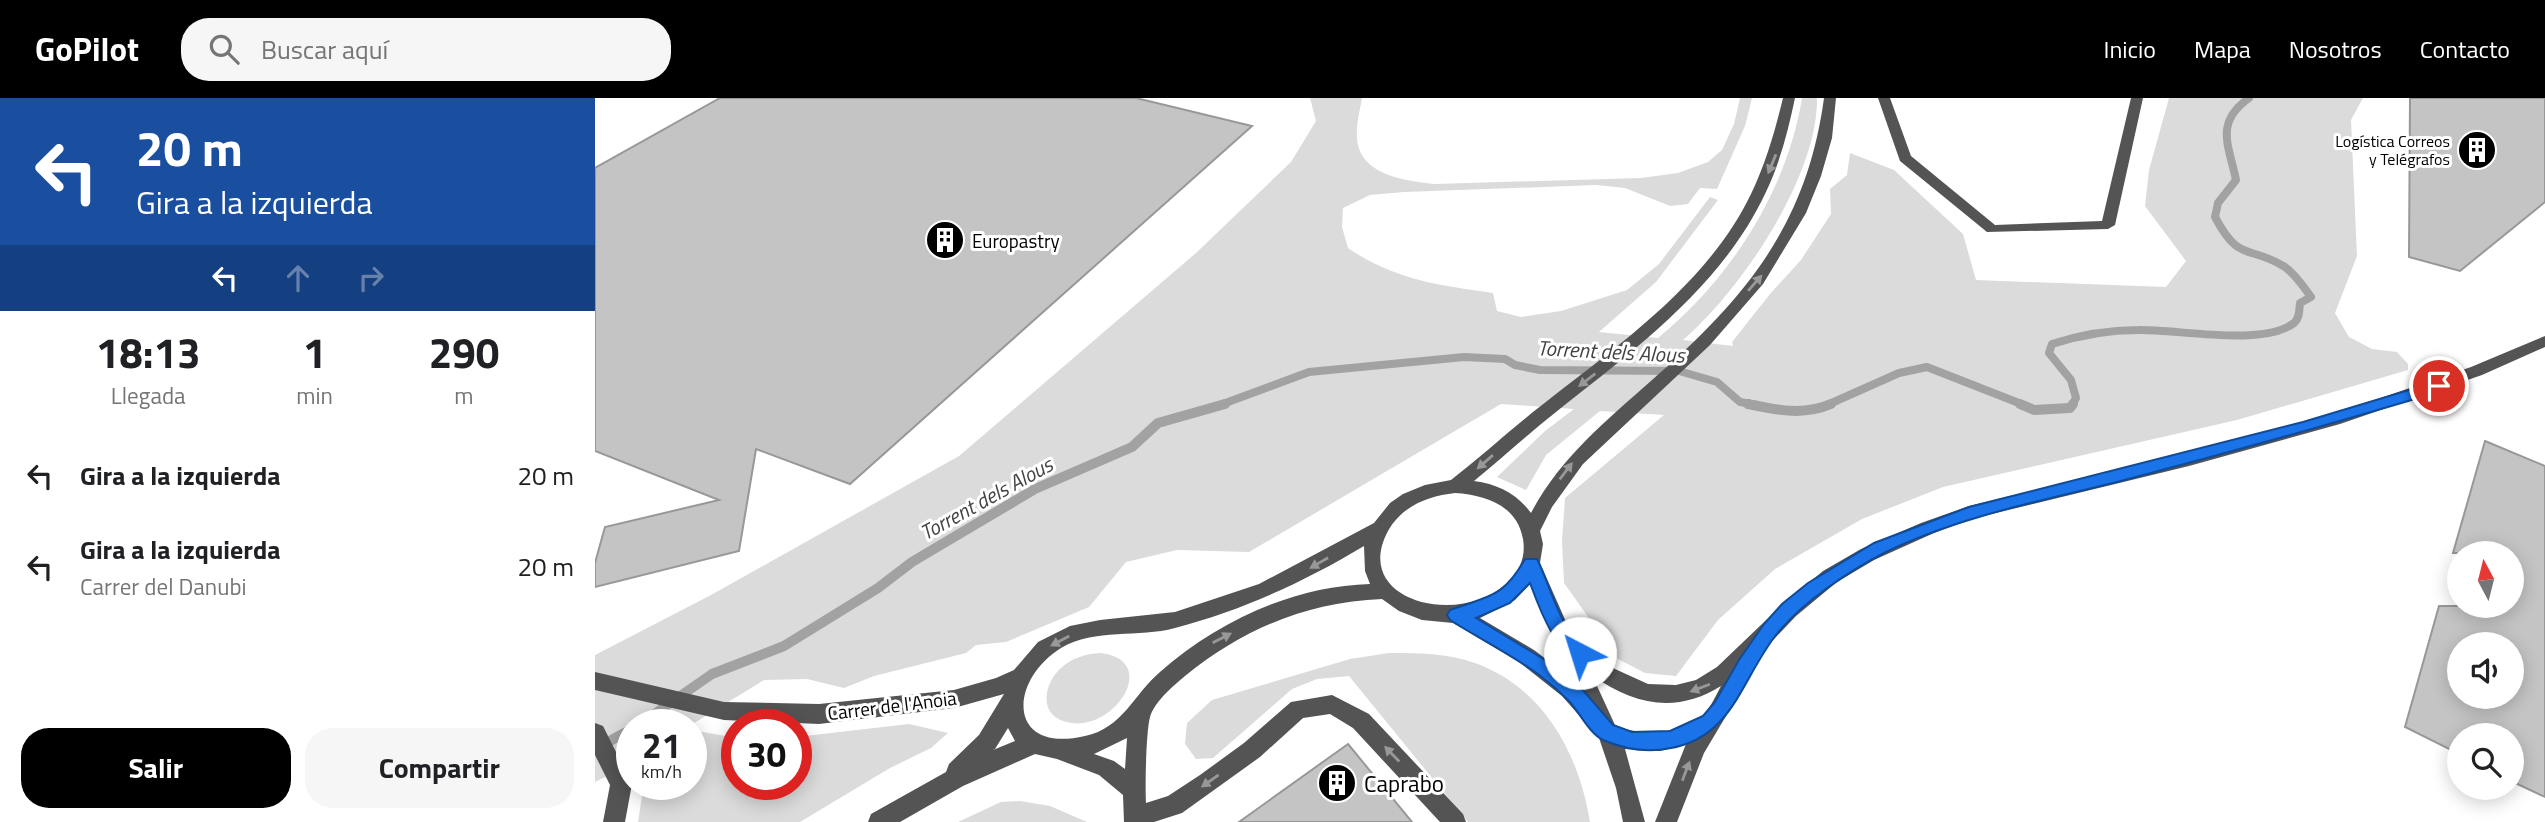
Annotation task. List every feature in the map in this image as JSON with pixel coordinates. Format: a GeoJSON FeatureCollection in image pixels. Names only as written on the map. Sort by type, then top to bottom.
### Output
{"type":"FeatureCollection","features":[{"type":"Feature","properties":{"kind":"street"},"geometry":{"type":"LineString","coordinates":[[1455,486],[1551,406],[1630,347],[1718,261],[1750,211],[1773,166],[1784,132],[1789,98]]}},
{"type":"Feature","properties":{"kind":"street"},"geometry":{"type":"LineString","coordinates":[[1532,529],[1545,498],[1572,463],[1620,416],[1678,367],[1766,271],[1798,219],[1825,136],[1830,98]]}},
{"type":"Feature","properties":{"kind":"street"},"geometry":{"type":"LineString","coordinates":[[1884,98],[1905,158],[1993,229],[2108,225],[2137,98]]}},
{"type":"Feature","properties":{"kind":"street"},"geometry":{"type":"LineString","coordinates":[[1565,639],[1614,679],[1655,696],[1679,695],[1707,687],[1721,678],[1789,610],[1825,581],[1880,548],[1914,533],[1969,513],[2365,410],[2486,369],[2545,341]]}},
{"type":"Feature","properties":{"kind":"street"},"geometry":{"type":"LineString","coordinates":[[1455,486],[1494,492],[1523,514],[1532,529],[1534,546],[1531,564],[1521,582],[1504,598],[1481,610],[1456,615],[1416,611],[1399,603],[1385,591],[1376,577],[1371,561],[1372,544],[1378,529],[1391,512],[1409,498],[1431,489],[1455,486]]}},
{"type":"Feature","properties":{"kind":"street"},"geometry":{"type":"LineString","coordinates":[[941,785],[987,742],[1012,702],[1021,676],[1036,656],[1056,641],[1080,631],[1173,621],[1247,596],[1294,577],[1378,529]]}},
{"type":"Feature","properties":{"kind":"street"},"geometry":{"type":"LineString","coordinates":[[1531,564],[1547,606],[1565,639],[1622,766],[1634,822]]}},
{"type":"Feature","properties":{"kind":"street"},"geometry":{"type":"LineString","coordinates":[[879,822],[941,785],[999,757],[1045,747],[1077,749],[1101,742],[1122,730],[1140,714],[1167,678],[1210,645],[1278,610],[1322,596],[1358,591],[1385,591]]}},
{"type":"Feature","properties":{"kind":"street"},"geometry":{"type":"LineString","coordinates":[[1456,615],[1548,671],[1575,695],[1607,732],[1632,741],[1661,741],[1693,732],[1710,722]]}},
{"type":"Feature","properties":{"kind":"street"},"geometry":{"type":"LineString","coordinates":[[1667,822],[1695,748],[1770,629]]}},
{"type":"Feature","properties":{"kind":"street","name":"Carrer de l'Anoia"},"geometry":{"type":"LineString","coordinates":[[595,681],[724,711],[819,714],[910,705],[977,694],[1021,676]]}},
{"type":"Feature","properties":{"kind":"street"},"geometry":{"type":"LineString","coordinates":[[1012,702],[1014,718],[1022,733],[1045,747],[1106,768],[1134,790]]}},
{"type":"Feature","properties":{"kind":"street"},"geometry":{"type":"LineString","coordinates":[[1140,714],[1134,790],[1135,819],[1174,805],[1252,750],[1298,709],[1332,704],[1361,722],[1455,822]]}},
{"type":"Feature","properties":{"kind":"street"},"geometry":{"type":"LineString","coordinates":[[595,733],[621,784],[614,822]]}},
{"type":"Feature","properties":{"kind":"shaded area"},"geometry":{"type":"Polygon","coordinates":[[[1310,98],[1362,98],[1357,137],[1359,150],[1374,168],[1411,181],[1435,184],[1641,178],[1678,173],[1708,162],[1722,150],[1734,124],[1740,98],[1752,98],[1745,126],[1717,189],[1700,188],[1688,204],[1670,206],[1625,188],[1596,185],[1370,195],[1343,208],[1342,227],[1348,248],[1365,259],[1417,280],[1493,293],[1497,311],[1521,317],[1561,311],[1627,290],[1659,264],[1710,197],[1718,200],[1656,282],[1599,332],[1658,338],[1709,289],[1751,231],[1783,166],[1802,98],[1817,98],[1814,129],[1805,162],[1772,230],[1729,292],[1683,340],[1733,346],[1732,342],[1801,260],[1831,214],[1830,189],[1847,175],[1850,153],[1894,170],[1963,234],[1976,280],[2166,287],[2186,261],[2145,206],[2149,170],[2169,98],[2363,98],[2351,120],[2357,256],[2335,313],[2349,337],[2372,349],[2397,352],[2408,364],[2408,370],[2237,420],[1943,487],[1862,519],[1775,569],[1718,620],[1676,676],[1645,673],[1618,659],[1564,583],[1562,541],[1565,498],[1664,415],[1600,411],[1546,455],[1526,490],[1497,477],[1545,431],[1574,409],[1501,404],[1249,552],[1177,550],[1126,562],[1089,607],[1006,642],[976,645],[966,653],[874,676],[844,688],[807,679],[764,680],[707,715],[707,709],[616,709],[616,772],[595,782],[595,655],[711,595],[959,456],[1196,253],[1291,162],[1316,121],[1310,98]]]}},
{"type":"Feature","properties":{"kind":"shaded area"},"geometry":{"type":"Polygon","coordinates":[[[1100,653],[1119,659],[1128,669],[1129,682],[1123,696],[1113,709],[1098,719],[1081,723],[1055,717],[1047,704],[1047,696],[1055,674],[1074,659],[1100,653]]]}},
{"type":"Feature","properties":{"kind":"shaded area"},"geometry":{"type":"Polygon","coordinates":[[[1389,653],[1454,657],[1499,674],[1521,689],[1539,706],[1567,748],[1585,797],[1590,822],[1468,822],[1349,676],[1317,679],[1292,689],[1213,758],[1196,759],[1185,744],[1187,723],[1212,700],[1350,659],[1389,653]]]}},
{"type":"Feature","properties":{"kind":"shaded area"},"geometry":{"type":"Polygon","coordinates":[[[909,724],[948,733],[931,748],[890,768],[800,822],[638,822],[641,800],[707,800],[707,733],[721,735],[721,800],[812,800],[812,735],[909,724]]]}},
{"type":"Feature","properties":{"kind":"shaded area"},"geometry":{"type":"Polygon","coordinates":[[[1020,801],[1050,806],[1087,822],[958,822],[1001,802],[1020,801]]]}},
{"type":"Feature","properties":{"kind":"building","name":"Europastry"},"geometry":{"type":"Polygon","coordinates":[[[720,98],[1136,98],[1252,126],[850,484],[756,449],[739,551],[595,587],[595,563],[605,527],[719,500],[595,451],[595,168],[720,98]]]}},
{"type":"Feature","properties":{"kind":"building","name":"Logística Correos y Telégrafos"},"geometry":{"type":"Polygon","coordinates":[[[2410,98],[2545,98],[2545,202],[2460,271],[2409,257],[2410,98]]]}},
{"type":"Feature","properties":{"kind":"building"},"geometry":{"type":"Polygon","coordinates":[[[2485,441],[2545,466],[2545,797],[2524,787],[2524,723],[2447,723],[2447,748],[2405,727],[2439,606],[2447,606],[2447,618],[2524,618],[2524,541],[2456,541],[2485,441]]]}},
{"type":"Feature","properties":{"kind":"building","name":"Caprabo"},"geometry":{"type":"Polygon","coordinates":[[[1348,744],[1412,822],[1239,822],[1348,744]]]}},
{"type":"Feature","properties":{"kind":"waterway","name":"Torrent dels Alous"},"geometry":{"type":"LineString","coordinates":[[2072,405],[2076,398],[2071,380],[2049,353],[2052,344],[2094,334],[2127,330],[2219,335],[2262,334],[2294,323],[2300,303],[2311,297],[2285,267],[2238,247],[2215,217],[2218,203],[2236,180],[2228,145],[2228,126],[2231,116],[2249,98]]}},
{"type":"Feature","properties":{"kind":"waterway","name":"Torrent dels Alous"},"geometry":{"type":"LineString","coordinates":[[1220,405],[1309,372],[1464,357],[1505,359],[1515,365],[1540,370],[1679,371],[1717,382],[1740,402],[1757,405]]}},
{"type":"Feature","properties":{"kind":"waterway","name":"Torrent dels Alous"},"geometry":{"type":"LineString","coordinates":[[1827,405],[1899,373],[1927,367],[2024,405]]}},
{"type":"Feature","properties":{"kind":"waterway","name":"Torrent dels Alous"},"geometry":{"type":"LineString","coordinates":[[662,709],[712,674],[784,646],[878,588],[912,562],[1035,489],[1132,447],[1158,423],[1225,404]]}},
{"type":"Feature","properties":{"kind":"waterway","name":"Torrent dels Alous"},"geometry":{"type":"LineString","coordinates":[[1748,404],[1800,411],[1831,404]]}},
{"type":"Feature","properties":{"kind":"waterway","name":"Torrent dels Alous"},"geometry":{"type":"LineString","coordinates":[[2020,404],[2034,410],[2070,408],[2073,404]]}},
{"type":"Feature","properties":{"kind":"waterway","name":"Torrent dels Alous"},"geometry":{"type":"LineString","coordinates":[[595,749],[616,738]]}},
{"type":"Feature","properties":{"kind":"place","name":"Logística Correos y Telégrafos"},"geometry":{"type":"Point","coordinates":[2477,150]}},
{"type":"Feature","properties":{"kind":"place","name":"Europastry"},"geometry":{"type":"Point","coordinates":[945,240]}},
{"type":"Feature","properties":{"kind":"place","name":"Caprabo"},"geometry":{"type":"Point","coordinates":[1337,783]}},
{"type":"Feature","properties":{"kind":"route"},"geometry":{"type":"LineString","coordinates":[[1580,653],[1565,639],[1547,606],[1531,564],[1521,582],[1504,598],[1481,610],[1456,615],[1548,671],[1575,695],[1607,732],[1632,741],[1670,740],[1693,732],[1710,722],[1770,629],[1789,610],[1814,588],[1880,548],[1969,513],[2304,428],[2439,386]]}}]}
